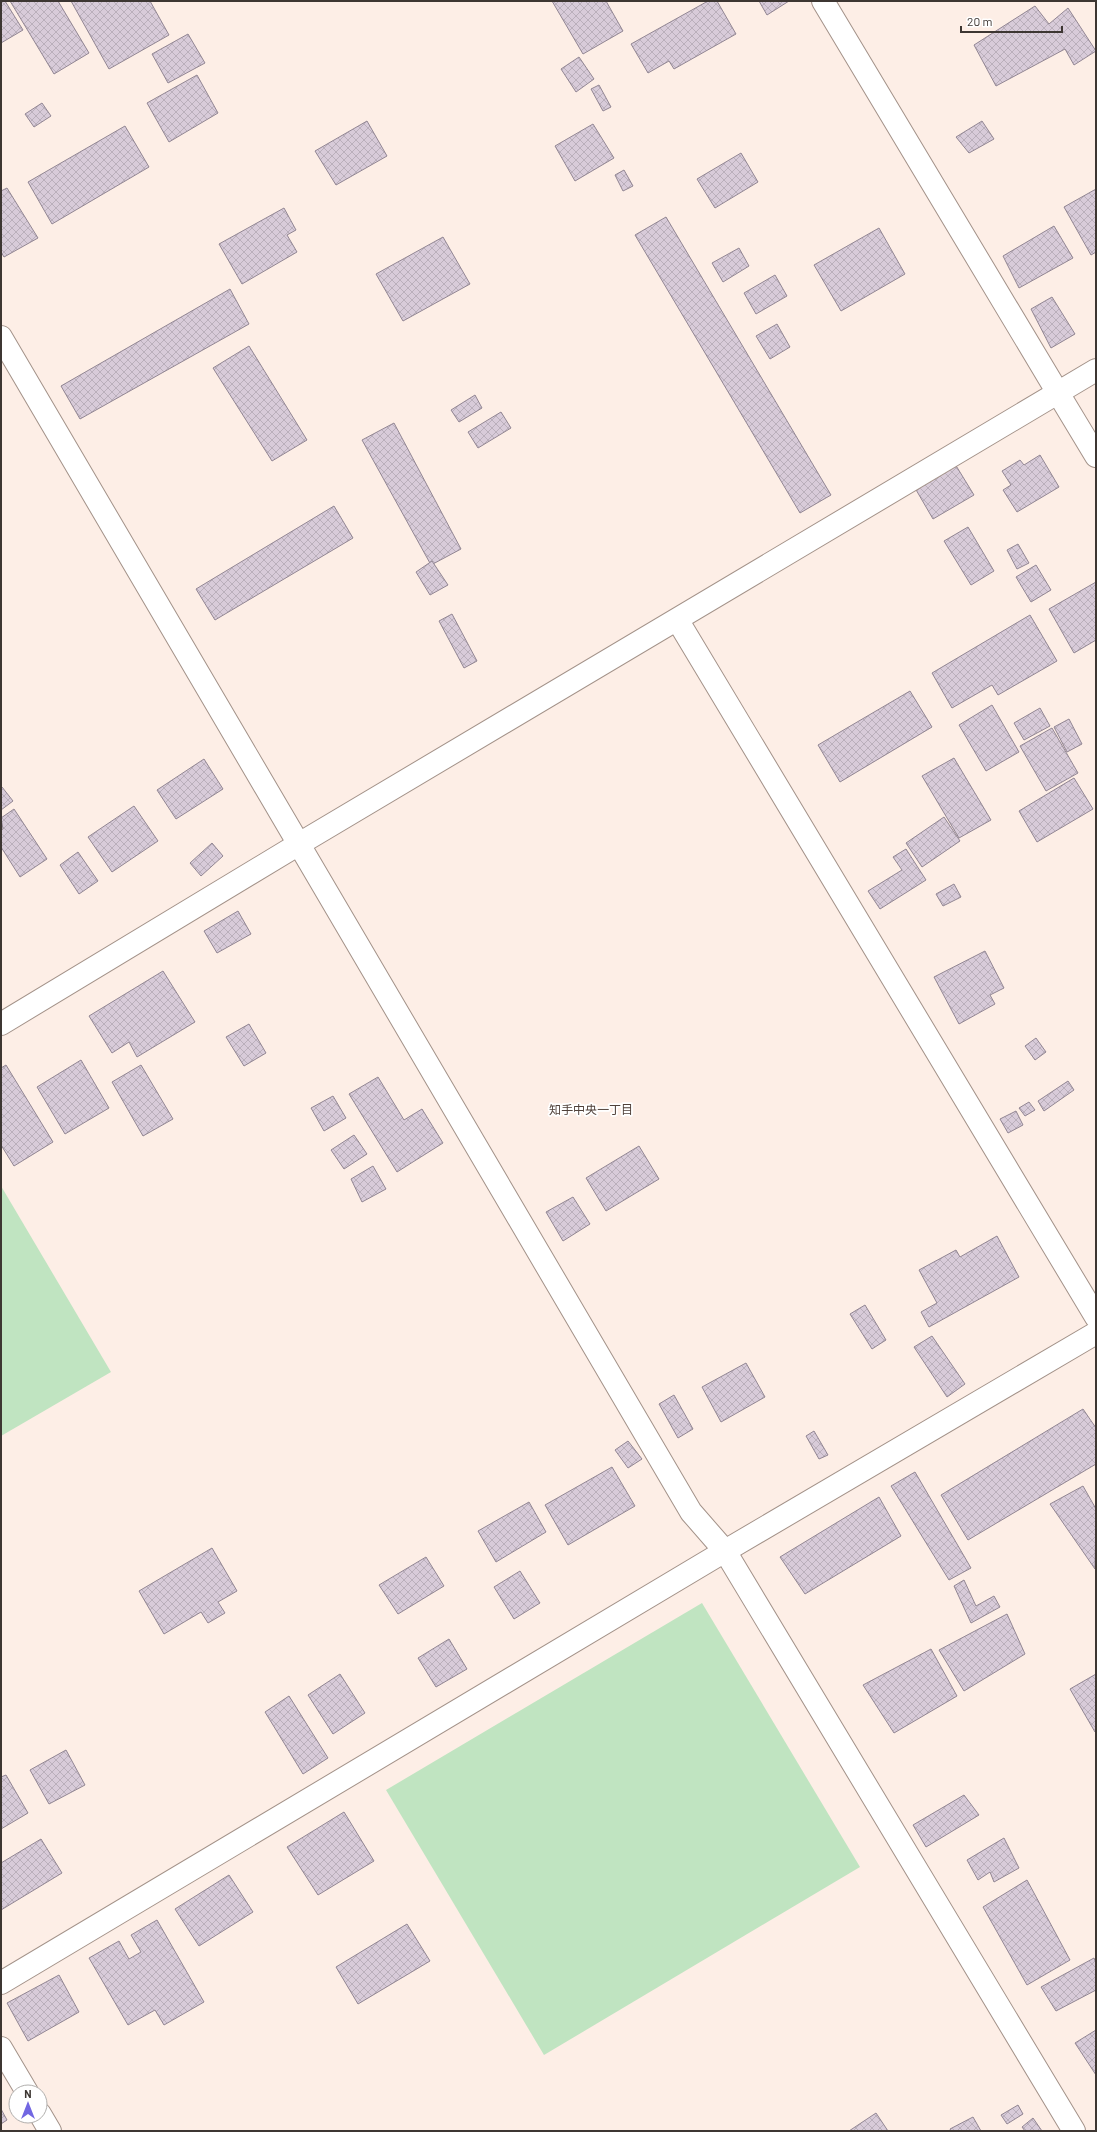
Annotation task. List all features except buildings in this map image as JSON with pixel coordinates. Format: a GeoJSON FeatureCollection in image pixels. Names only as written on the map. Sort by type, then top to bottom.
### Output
{"type":"FeatureCollection","features":[{"type":"Feature","properties":{"kind":"street"},"geometry":{"type":"LineString","coordinates":[[823,1],[1096,456]]}},
{"type":"Feature","properties":{"kind":"street"},"geometry":{"type":"LineString","coordinates":[[1,337],[691,1512],[725,1552],[1074,2131]]}},
{"type":"Feature","properties":{"kind":"street"},"geometry":{"type":"LineString","coordinates":[[1,1024],[299,844],[678,620],[1096,370]]}},
{"type":"Feature","properties":{"kind":"street"},"geometry":{"type":"LineString","coordinates":[[678,620],[1096,1316]]}},
{"type":"Feature","properties":{"kind":"street"},"geometry":{"type":"LineString","coordinates":[[1,1983],[1096,1333]]}},
{"type":"Feature","properties":{"kind":"street"},"geometry":{"type":"LineString","coordinates":[[1,2048],[22,2084]]}},
{"type":"Feature","properties":{"kind":"green space"},"geometry":{"type":"Polygon","coordinates":[[[1,1186],[111,1372],[1,1436],[1,1186]]]}},
{"type":"Feature","properties":{"kind":"green space"},"geometry":{"type":"Polygon","coordinates":[[[702,1603],[860,1867],[544,2055],[386,1790],[702,1603]]]}},
{"type":"Feature","properties":{"kind":"district","name":"知手中央一丁目"},"geometry":{"type":"Point","coordinates":[591,1110]}}]}
